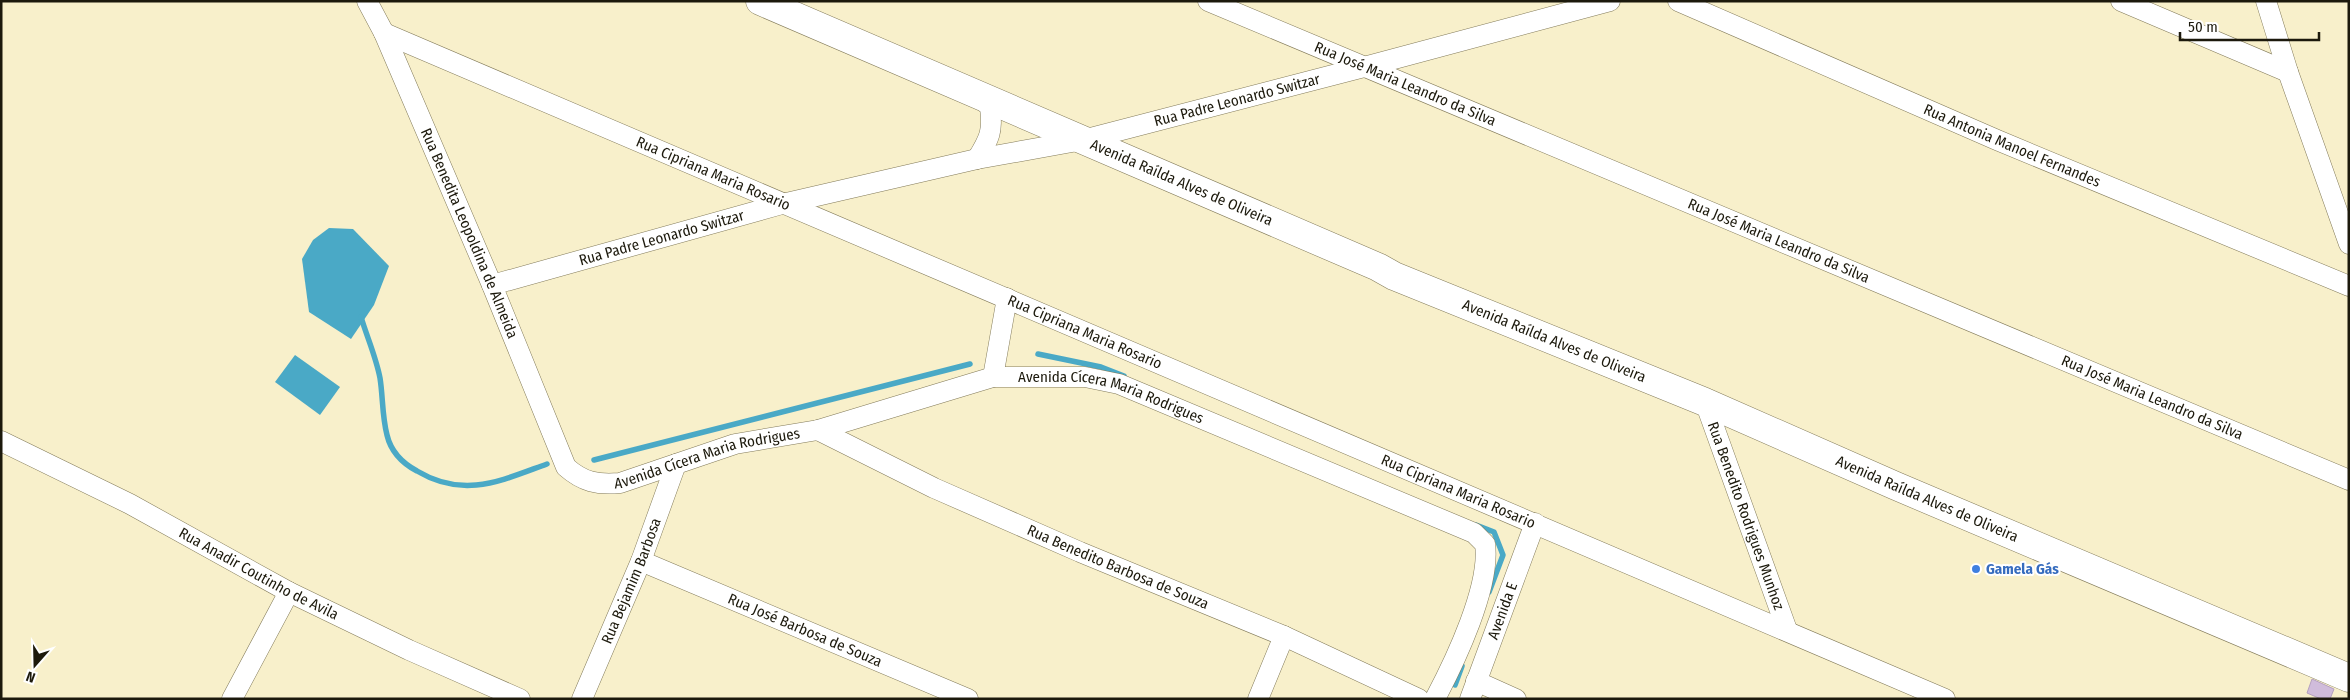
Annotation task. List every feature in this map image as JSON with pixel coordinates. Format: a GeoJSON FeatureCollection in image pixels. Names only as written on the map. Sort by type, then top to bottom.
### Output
{"type":"FeatureCollection","features":[{"type":"Feature","properties":{"kind":"street","name":"Rua Benedita Leopoldina de Almeida"},"geometry":{"type":"LineString","coordinates":[[367,1],[384,34],[492,285],[566,467]]}},
{"type":"Feature","properties":{"kind":"street","name":"Avenida Raílda Alves de Oliveira"},"geometry":{"type":"LineString","coordinates":[[760,1],[1394,276],[1705,402],[1896,486],[2349,678]]}},
{"type":"Feature","properties":{"kind":"street","name":"Rua José Maria Leandro da Silva"},"geometry":{"type":"LineString","coordinates":[[1208,1],[1941,307],[2349,480]]}},
{"type":"Feature","properties":{"kind":"street","name":"Rua Padre Leonardo Switzar"},"geometry":{"type":"LineString","coordinates":[[492,285],[782,204],[977,159],[1083,140],[1610,1]]}},
{"type":"Feature","properties":{"kind":"street","name":"Rua Antonia Manoel Fernandes"},"geometry":{"type":"LineString","coordinates":[[1678,1],[1997,140],[2349,286]]}},
{"type":"Feature","properties":{"kind":"street"},"geometry":{"type":"LineString","coordinates":[[2121,1],[2288,72]]}},
{"type":"Feature","properties":{"kind":"street"},"geometry":{"type":"LineString","coordinates":[[2266,1],[2288,72],[2349,244]]}},
{"type":"Feature","properties":{"kind":"street","name":"Rua Cipriana Maria Rosario"},"geometry":{"type":"LineString","coordinates":[[384,34],[1787,630],[1945,699]]}},
{"type":"Feature","properties":{"kind":"street"},"geometry":{"type":"LineString","coordinates":[[977,159],[991,134],[992,122],[990,107],[980,98]]}},
{"type":"Feature","properties":{"kind":"street"},"geometry":{"type":"LineString","coordinates":[[993,377],[1007,298]]}},
{"type":"Feature","properties":{"kind":"street","name":"Avenida Cícera Maria Rodrigues"},"geometry":{"type":"LineString","coordinates":[[566,467],[588,482],[604,485],[632,480],[735,444],[818,430],[993,377],[1049,375],[1085,377],[1119,384],[1474,533],[1485,544],[1485,568],[1470,618],[1447,676],[1435,699]]}},
{"type":"Feature","properties":{"kind":"street","name":"Rua Benedito Rodrigues Munhoz"},"geometry":{"type":"LineString","coordinates":[[1705,402],[1787,630]]}},
{"type":"Feature","properties":{"kind":"street","name":"Rua Benedito Barbosa de Souza"},"geometry":{"type":"LineString","coordinates":[[818,430],[934,488],[1080,552],[1284,636],[1419,699]]}},
{"type":"Feature","properties":{"kind":"street","name":"Rua Anadir Coutinho de Avila"},"geometry":{"type":"LineString","coordinates":[[1,441],[139,509],[289,592],[520,699]]}},
{"type":"Feature","properties":{"kind":"street","name":"Rua Bejamim Barbosa"},"geometry":{"type":"LineString","coordinates":[[582,699],[641,561],[676,464]]}},
{"type":"Feature","properties":{"kind":"street","name":"Avenida E"},"geometry":{"type":"LineString","coordinates":[[1473,690],[1535,523]]}},
{"type":"Feature","properties":{"kind":"street","name":"Rua José Barbosa de Souza"},"geometry":{"type":"LineString","coordinates":[[641,561],[968,699]]}},
{"type":"Feature","properties":{"kind":"street"},"geometry":{"type":"LineString","coordinates":[[232,699],[289,592]]}},
{"type":"Feature","properties":{"kind":"street"},"geometry":{"type":"LineString","coordinates":[[1258,699],[1284,636]]}},
{"type":"Feature","properties":{"kind":"street"},"geometry":{"type":"LineString","coordinates":[[1473,690],[1516,699]]}},
{"type":"Feature","properties":{"kind":"water"},"geometry":{"type":"Polygon","coordinates":[[[329,228],[353,229],[389,266],[374,305],[351,339],[309,312],[302,259],[313,240],[329,228]]]}},
{"type":"Feature","properties":{"kind":"water"},"geometry":{"type":"Polygon","coordinates":[[[295,355],[340,387],[320,415],[275,382],[295,355]]]}},
{"type":"Feature","properties":{"kind":"building"},"geometry":{"type":"Polygon","coordinates":[[[2312,679],[2334,689],[2330,699],[2321,699],[2307,693],[2312,679]]]}},
{"type":"Feature","properties":{"kind":"waterway"},"geometry":{"type":"LineString","coordinates":[[361,317],[378,370],[385,428],[389,441],[394,452],[407,464],[434,479],[466,486],[498,481],[547,464]]}},
{"type":"Feature","properties":{"kind":"waterway"},"geometry":{"type":"LineString","coordinates":[[1038,354],[1101,367],[1124,376]]}},
{"type":"Feature","properties":{"kind":"waterway"},"geometry":{"type":"LineString","coordinates":[[594,460],[970,364]]}},
{"type":"Feature","properties":{"kind":"waterway"},"geometry":{"type":"LineString","coordinates":[[1476,525],[1494,532],[1503,555],[1489,592]]}},
{"type":"Feature","properties":{"kind":"waterway"},"geometry":{"type":"LineString","coordinates":[[1455,685],[1462,666]]}},
{"type":"Feature","properties":{"kind":"place","name":"Gamela Gás"},"geometry":{"type":"Point","coordinates":[1976,569]}}]}
